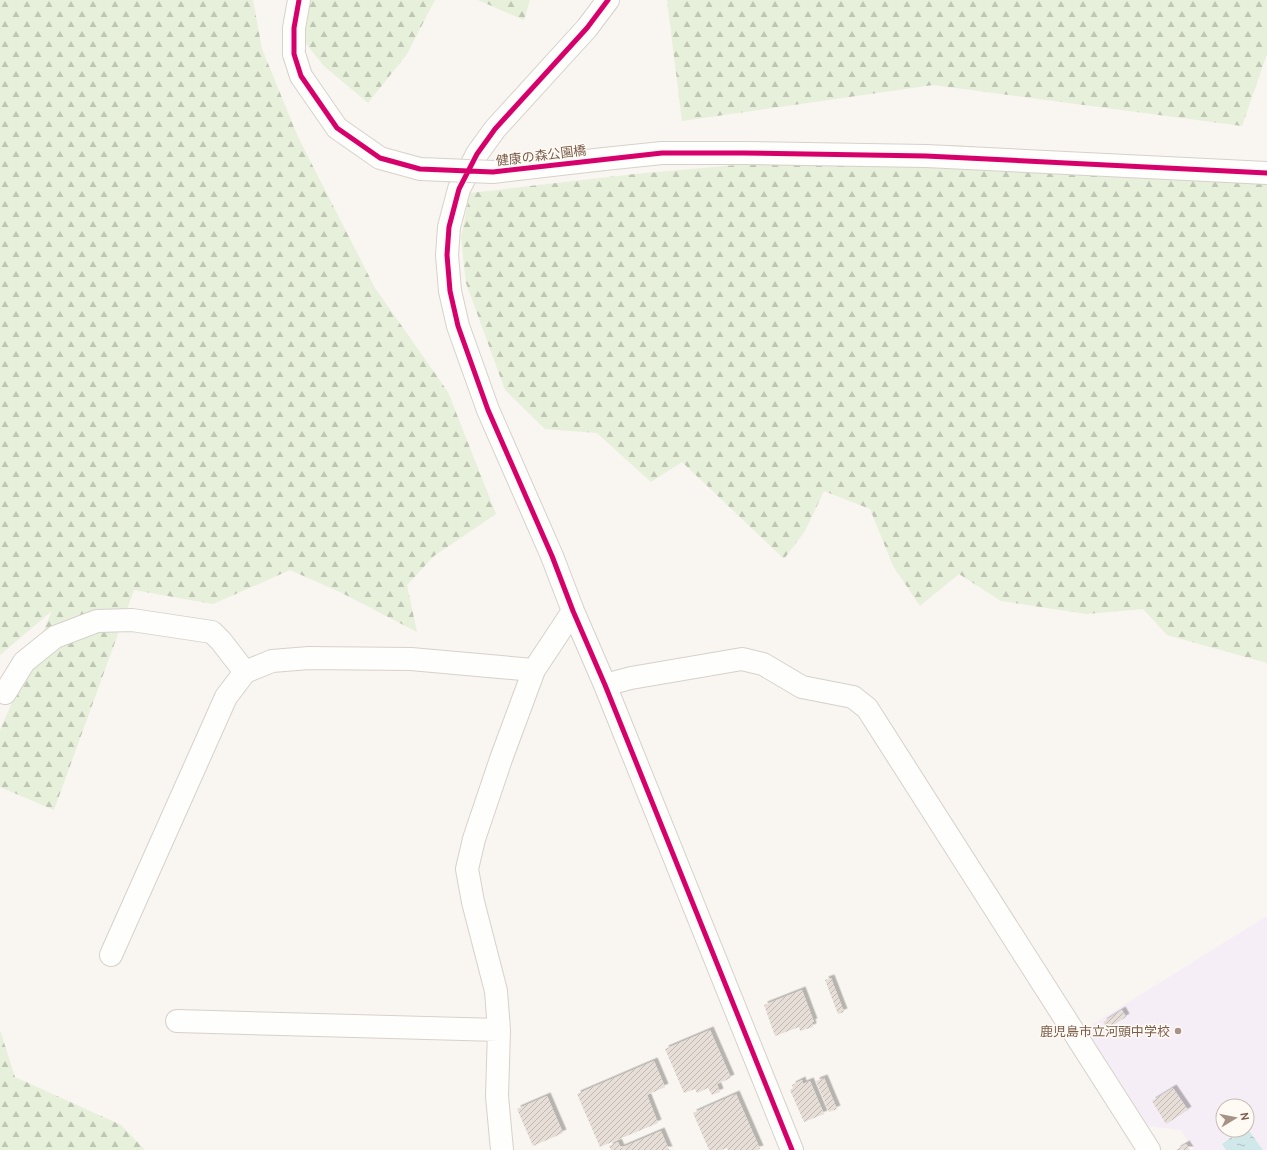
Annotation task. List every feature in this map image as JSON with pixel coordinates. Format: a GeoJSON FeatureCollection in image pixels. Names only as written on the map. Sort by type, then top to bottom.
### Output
{"type":"FeatureCollection","features":[{"type":"Feature","properties":{"kind":"street","name":"健康の森公園橋"},"geometry":{"type":"LineString","coordinates":[[299,0],[294,28],[294,54],[301,76],[337,128],[380,158],[420,169],[493,172],[662,153],[744,153],[926,156],[1267,173]]}},
{"type":"Feature","properties":{"kind":"street"},"geometry":{"type":"LineString","coordinates":[[608,0],[587,28],[495,129],[477,154],[459,189],[449,227],[447,255],[450,291],[458,326],[488,410],[552,556],[573,611],[605,685],[792,1150]]}},
{"type":"Feature","properties":{"kind":"street"},"geometry":{"type":"LineString","coordinates":[[502,1150],[497,1096],[498,1030],[496,990],[473,902],[467,869],[474,839],[501,759],[534,670],[573,611]]}},
{"type":"Feature","properties":{"kind":"street"},"geometry":{"type":"LineString","coordinates":[[5,692],[24,662],[55,637],[97,621],[132,620],[212,632],[221,641],[245,672]]}},
{"type":"Feature","properties":{"kind":"street"},"geometry":{"type":"LineString","coordinates":[[111,955],[226,697],[245,672],[272,661],[309,658],[411,659],[534,670]]}},
{"type":"Feature","properties":{"kind":"street"},"geometry":{"type":"LineString","coordinates":[[605,685],[631,678],[742,659],[763,664],[802,688],[853,697],[867,708],[1149,1150]]}},
{"type":"Feature","properties":{"kind":"street"},"geometry":{"type":"LineString","coordinates":[[177,1020],[498,1030]]}},
{"type":"Feature","properties":{"kind":"shaded area","name":"鹿児島市立河頭中学校"},"geometry":{"type":"Polygon","coordinates":[[[1267,916],[1267,1150],[1194,1150],[1181,1130],[1146,1126],[1088,1036],[1090,1026],[1267,916]]]}},
{"type":"Feature","properties":{"kind":"green space"},"geometry":{"type":"Polygon","coordinates":[[[0,0],[253,0],[262,49],[298,137],[375,288],[448,392],[496,514],[434,556],[407,585],[417,632],[340,592],[290,570],[213,604],[134,590],[54,810],[0,787],[0,730],[52,611],[0,655],[0,0]]]}},
{"type":"Feature","properties":{"kind":"green space"},"geometry":{"type":"Polygon","coordinates":[[[289,0],[435,0],[407,54],[368,103],[324,66],[307,45],[289,0]]]}},
{"type":"Feature","properties":{"kind":"green space"},"geometry":{"type":"Polygon","coordinates":[[[478,0],[530,0],[524,20],[478,0]]]}},
{"type":"Feature","properties":{"kind":"green space"},"geometry":{"type":"Polygon","coordinates":[[[667,0],[1267,0],[1267,54],[1242,126],[933,85],[682,121],[667,0]]]}},
{"type":"Feature","properties":{"kind":"green space"},"geometry":{"type":"Polygon","coordinates":[[[957,145],[1021,152],[1267,163],[1267,663],[1167,635],[1143,609],[1086,614],[1001,601],[959,574],[920,606],[893,566],[870,509],[824,491],[805,531],[784,559],[682,462],[651,482],[597,433],[545,429],[505,390],[466,283],[461,237],[470,193],[635,174],[957,145]]]}},
{"type":"Feature","properties":{"kind":"green space"},"geometry":{"type":"Polygon","coordinates":[[[0,1030],[15,1077],[121,1125],[145,1150],[0,1150],[0,1030]]]}},
{"type":"Feature","properties":{"kind":"water"},"geometry":{"type":"Polygon","coordinates":[[[1230,1138],[1254,1138],[1263,1150],[1226,1150],[1222,1144],[1230,1138]]]}},
{"type":"Feature","properties":{"kind":"building"},"geometry":{"type":"Polygon","coordinates":[[[831,978],[844,1012],[838,1014],[825,980],[831,978]]]}},
{"type":"Feature","properties":{"kind":"building"},"geometry":{"type":"Polygon","coordinates":[[[802,990],[814,1022],[812,1022],[813,1027],[800,1031],[799,1027],[775,1036],[764,1005],[802,990]]]}},
{"type":"Feature","properties":{"kind":"building"},"geometry":{"type":"Polygon","coordinates":[[[1122,1010],[1126,1017],[1107,1029],[1103,1022],[1122,1010]]]}},
{"type":"Feature","properties":{"kind":"building"},"geometry":{"type":"Polygon","coordinates":[[[710,1030],[731,1078],[717,1084],[720,1092],[712,1095],[708,1088],[697,1093],[695,1089],[684,1093],[665,1049],[710,1030]]]}},
{"type":"Feature","properties":{"kind":"building"},"geometry":{"type":"Polygon","coordinates":[[[654,1061],[665,1087],[647,1095],[658,1123],[600,1147],[577,1094],[654,1061]]]}},
{"type":"Feature","properties":{"kind":"building"},"geometry":{"type":"Polygon","coordinates":[[[824,1078],[837,1109],[829,1112],[816,1081],[824,1078]]]}},
{"type":"Feature","properties":{"kind":"building"},"geometry":{"type":"Polygon","coordinates":[[[802,1080],[803,1084],[810,1081],[824,1114],[804,1122],[790,1090],[793,1088],[792,1085],[802,1080]]]}},
{"type":"Feature","properties":{"kind":"building"},"geometry":{"type":"Polygon","coordinates":[[[1173,1088],[1188,1110],[1166,1124],[1152,1101],[1173,1088]]]}},
{"type":"Feature","properties":{"kind":"building"},"geometry":{"type":"Polygon","coordinates":[[[736,1094],[760,1149],[728,1150],[727,1148],[721,1150],[709,1150],[693,1113],[736,1094]]]}},
{"type":"Feature","properties":{"kind":"building"},"geometry":{"type":"Polygon","coordinates":[[[547,1096],[563,1133],[533,1146],[517,1109],[547,1096]]]}},
{"type":"Feature","properties":{"kind":"building"},"geometry":{"type":"Polygon","coordinates":[[[661,1131],[669,1150],[611,1150],[609,1146],[618,1142],[621,1148],[661,1131]]]}},
{"type":"Feature","properties":{"kind":"building"},"geometry":{"type":"Polygon","coordinates":[[[1186,1144],[1190,1150],[1176,1150],[1186,1144]]]}},
{"type":"Feature","properties":{"kind":"cycle path"},"geometry":{"type":"LineString","coordinates":[[299,0],[294,28],[294,54],[301,76],[337,128],[380,158],[420,169],[493,172],[662,153],[743,153],[926,156],[1267,173]]}},
{"type":"Feature","properties":{"kind":"cycle path"},"geometry":{"type":"LineString","coordinates":[[608,0],[587,28],[495,129],[477,154],[459,189],[449,227],[447,255],[450,291],[458,326],[488,410],[552,556],[573,611],[605,685],[792,1150]]}},
{"type":"Feature","properties":{"kind":"place","name":"鹿児島市立河頭中学校"},"geometry":{"type":"Point","coordinates":[1178,1031]}}]}
